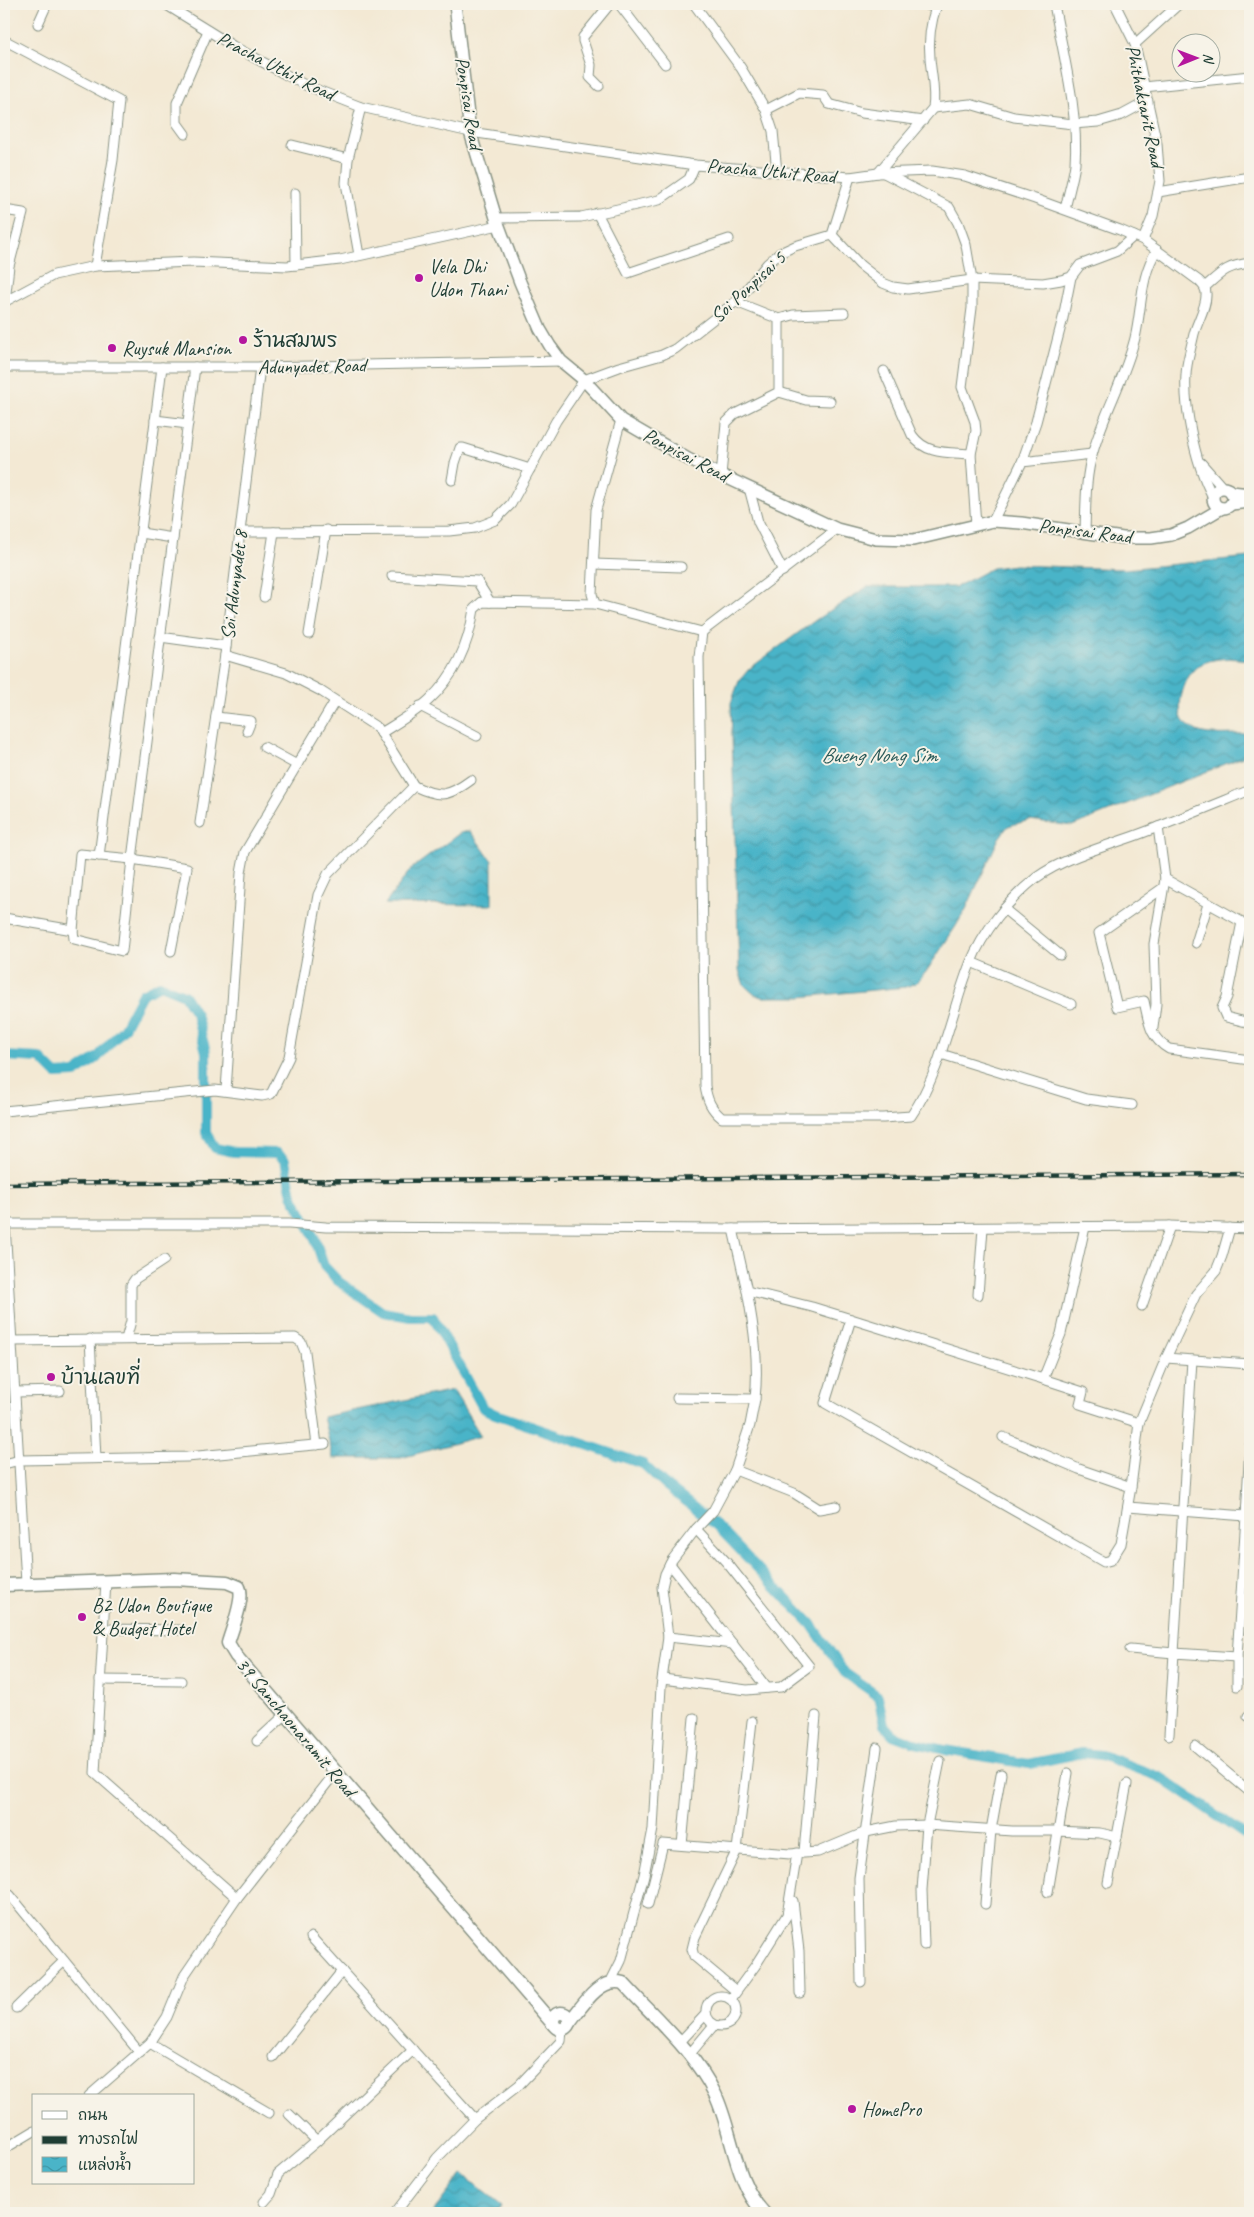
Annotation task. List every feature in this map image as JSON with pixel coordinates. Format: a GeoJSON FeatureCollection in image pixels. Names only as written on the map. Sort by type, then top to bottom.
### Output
{"type":"FeatureCollection","features":[{"type":"Feature","properties":{"kind":"main road","name":"39 Sanchaonaramit Road"},"geometry":{"type":"LineString","coordinates":[[4,1585],[201,1580],[227,1582],[239,1587],[242,1592],[228,1642],[236,1656],[538,2009],[560,2021]]}},
{"type":"Feature","properties":{"kind":"main road"},"geometry":{"type":"LineString","coordinates":[[560,2021],[582,2006],[603,1984],[611,1981],[623,1983],[679,2043],[701,2070],[715,2095],[732,2140],[741,2175],[755,2204],[764,2213]]}},
{"type":"Feature","properties":{"kind":"street"},"geometry":{"type":"LineString","coordinates":[[38,24],[47,4]]}},
{"type":"Feature","properties":{"kind":"street","name":"Pracha Uthit Road"},"geometry":{"type":"LineString","coordinates":[[165,4],[208,31],[305,85],[361,107],[470,132],[695,165],[850,178],[881,173],[932,172],[964,176],[1065,209],[1143,240],[1199,281],[1205,288]]}},
{"type":"Feature","properties":{"kind":"street","name":"Ponpisai Road"},"geometry":{"type":"LineString","coordinates":[[455,4],[470,132],[498,222],[540,329],[561,361],[584,380],[621,420],[721,476],[837,529],[876,539],[913,540],[993,521],[1021,523],[1123,538],[1151,538],[1171,535],[1241,500]]}},
{"type":"Feature","properties":{"kind":"street"},"geometry":{"type":"LineString","coordinates":[[599,86],[590,77],[591,65],[583,38],[610,4]]}},
{"type":"Feature","properties":{"kind":"street"},"geometry":{"type":"LineString","coordinates":[[619,4],[665,64]]}},
{"type":"Feature","properties":{"kind":"street"},"geometry":{"type":"LineString","coordinates":[[694,4],[741,68],[766,110],[772,131],[777,172]]}},
{"type":"Feature","properties":{"kind":"street"},"geometry":{"type":"LineString","coordinates":[[925,4],[936,6],[931,21],[930,55],[934,99],[933,108],[881,173],[949,207],[958,223],[966,245],[972,280],[972,308],[962,387],[975,422],[976,431],[971,454],[976,525]]}},
{"type":"Feature","properties":{"kind":"street"},"geometry":{"type":"LineString","coordinates":[[1054,4],[1068,81],[1073,124],[1074,164],[1065,209]]}},
{"type":"Feature","properties":{"kind":"street","name":"Phithaksarit Road"},"geometry":{"type":"LineString","coordinates":[[1115,4],[1135,44],[1157,144],[1160,180],[1153,216],[1143,240]]}},
{"type":"Feature","properties":{"kind":"street"},"geometry":{"type":"LineString","coordinates":[[1135,44],[1179,4]]}},
{"type":"Feature","properties":{"kind":"street"},"geometry":{"type":"LineString","coordinates":[[185,134],[177,123],[178,103],[208,31]]}},
{"type":"Feature","properties":{"kind":"street"},"geometry":{"type":"LineString","coordinates":[[4,40],[119,101],[113,160],[95,266]]}},
{"type":"Feature","properties":{"kind":"street"},"geometry":{"type":"LineString","coordinates":[[1144,87],[1250,76]]}},
{"type":"Feature","properties":{"kind":"street"},"geometry":{"type":"LineString","coordinates":[[766,110],[799,94],[815,94],[823,95],[829,104],[862,113],[924,121]]}},
{"type":"Feature","properties":{"kind":"street"},"geometry":{"type":"LineString","coordinates":[[933,108],[970,104],[1014,117],[1073,124],[1098,122],[1122,115],[1148,101]]}},
{"type":"Feature","properties":{"kind":"street"},"geometry":{"type":"LineString","coordinates":[[359,255],[346,184],[348,159],[361,107]]}},
{"type":"Feature","properties":{"kind":"street"},"geometry":{"type":"LineString","coordinates":[[292,146],[348,159]]}},
{"type":"Feature","properties":{"kind":"street"},"geometry":{"type":"LineString","coordinates":[[4,302],[54,276],[95,266],[193,262],[296,265],[359,255],[498,222],[581,217],[659,200],[689,179],[695,165]]}},
{"type":"Feature","properties":{"kind":"street"},"geometry":{"type":"LineString","coordinates":[[1158,192],[1250,177]]}},
{"type":"Feature","properties":{"kind":"street"},"geometry":{"type":"LineString","coordinates":[[850,178],[832,235],[860,265],[884,283],[893,287],[908,289],[972,280],[1043,283],[1071,277]]}},
{"type":"Feature","properties":{"kind":"street"},"geometry":{"type":"LineString","coordinates":[[295,192],[296,265]]}},
{"type":"Feature","properties":{"kind":"street"},"geometry":{"type":"LineString","coordinates":[[4,210],[23,213],[9,266],[4,302]]}},
{"type":"Feature","properties":{"kind":"street"},"geometry":{"type":"LineString","coordinates":[[597,213],[628,272],[729,239]]}},
{"type":"Feature","properties":{"kind":"street","name":"Soi Ponpisai 5"},"geometry":{"type":"LineString","coordinates":[[584,380],[619,367],[662,356],[736,302],[767,264],[780,253],[795,246],[832,235]]}},
{"type":"Feature","properties":{"kind":"street"},"geometry":{"type":"LineString","coordinates":[[993,521],[1022,462],[1036,422],[1063,318],[1071,277],[1080,265],[1117,251],[1134,236]]}},
{"type":"Feature","properties":{"kind":"street"},"geometry":{"type":"LineString","coordinates":[[1085,532],[1086,495],[1092,454],[1120,383],[1135,338],[1147,264],[1156,250]]}},
{"type":"Feature","properties":{"kind":"street"},"geometry":{"type":"LineString","coordinates":[[1241,500],[1215,506],[1203,479],[1197,459],[1187,400],[1186,371],[1206,296],[1205,288],[1224,269],[1234,265],[1250,263]]}},
{"type":"Feature","properties":{"kind":"street"},"geometry":{"type":"LineString","coordinates":[[736,302],[780,319],[793,315],[844,312]]}},
{"type":"Feature","properties":{"kind":"street"},"geometry":{"type":"LineString","coordinates":[[779,392],[780,319]]}},
{"type":"Feature","properties":{"kind":"street","name":"Adunyadet Road"},"geometry":{"type":"LineString","coordinates":[[4,367],[260,367],[561,361]]}},
{"type":"Feature","properties":{"kind":"street"},"geometry":{"type":"LineString","coordinates":[[100,856],[162,367]]}},
{"type":"Feature","properties":{"kind":"street"},"geometry":{"type":"LineString","coordinates":[[171,950],[187,868],[132,859],[80,854],[73,930],[74,939],[122,951],[132,859],[195,367]]}},
{"type":"Feature","properties":{"kind":"street","name":"Soi Adunyadet 8"},"geometry":{"type":"LineString","coordinates":[[260,367],[225,655],[286,673],[378,728],[414,786]]}},
{"type":"Feature","properties":{"kind":"street"},"geometry":{"type":"LineString","coordinates":[[884,371],[912,435],[918,443],[925,448],[935,451],[971,454]]}},
{"type":"Feature","properties":{"kind":"street"},"geometry":{"type":"LineString","coordinates":[[241,532],[326,530],[449,532],[475,528],[496,520],[511,504],[556,420],[584,380]]}},
{"type":"Feature","properties":{"kind":"street"},"geometry":{"type":"LineString","coordinates":[[721,476],[726,423],[735,414],[779,392],[806,400],[830,401]]}},
{"type":"Feature","properties":{"kind":"street"},"geometry":{"type":"LineString","coordinates":[[155,420],[188,424]]}},
{"type":"Feature","properties":{"kind":"street"},"geometry":{"type":"LineString","coordinates":[[594,604],[592,594],[596,510],[621,420]]}},
{"type":"Feature","properties":{"kind":"street"},"geometry":{"type":"LineString","coordinates":[[452,480],[456,457],[460,448],[530,469]]}},
{"type":"Feature","properties":{"kind":"street"},"geometry":{"type":"LineString","coordinates":[[1022,462],[1092,454]]}},
{"type":"Feature","properties":{"kind":"street"},"geometry":{"type":"LineString","coordinates":[[1197,459],[1233,498],[1241,500]]}},
{"type":"Feature","properties":{"kind":"street"},"geometry":{"type":"LineString","coordinates":[[749,488],[758,522],[783,571]]}},
{"type":"Feature","properties":{"kind":"street"},"geometry":{"type":"LineString","coordinates":[[1197,523],[1217,490],[1227,490]]}},
{"type":"Feature","properties":{"kind":"street"},"geometry":{"type":"LineString","coordinates":[[837,529],[702,632],[699,657],[705,1086],[707,1099],[714,1112],[722,1118],[874,1118],[911,1116],[920,1102],[941,1054],[971,962],[998,915],[1004,909],[1037,878],[1073,859],[1250,790]]}},
{"type":"Feature","properties":{"kind":"street"},"geometry":{"type":"LineString","coordinates":[[309,634],[326,530]]}},
{"type":"Feature","properties":{"kind":"street"},"geometry":{"type":"LineString","coordinates":[[264,598],[274,532]]}},
{"type":"Feature","properties":{"kind":"street"},"geometry":{"type":"LineString","coordinates":[[141,533],[173,538]]}},
{"type":"Feature","properties":{"kind":"street"},"geometry":{"type":"LineString","coordinates":[[594,564],[681,567]]}},
{"type":"Feature","properties":{"kind":"street"},"geometry":{"type":"LineString","coordinates":[[392,576],[478,581],[490,602]]}},
{"type":"Feature","properties":{"kind":"street"},"geometry":{"type":"LineString","coordinates":[[382,734],[429,700],[448,677],[464,649],[471,630],[474,609],[482,602],[594,604],[702,632]]}},
{"type":"Feature","properties":{"kind":"street"},"geometry":{"type":"LineString","coordinates":[[160,638],[226,646]]}},
{"type":"Feature","properties":{"kind":"street"},"geometry":{"type":"LineString","coordinates":[[200,823],[225,655]]}},
{"type":"Feature","properties":{"kind":"street"},"geometry":{"type":"LineString","coordinates":[[226,1090],[242,866],[245,852],[335,701]]}},
{"type":"Feature","properties":{"kind":"street"},"geometry":{"type":"LineString","coordinates":[[420,706],[477,736]]}},
{"type":"Feature","properties":{"kind":"street"},"geometry":{"type":"LineString","coordinates":[[216,717],[251,721],[248,731]]}},
{"type":"Feature","properties":{"kind":"street"},"geometry":{"type":"LineString","coordinates":[[264,747],[297,765]]}},
{"type":"Feature","properties":{"kind":"street"},"geometry":{"type":"LineString","coordinates":[[4,1111],[199,1091],[226,1090],[262,1096],[271,1094],[289,1057],[318,895],[328,874],[414,786],[432,794],[442,795],[454,792],[471,780]]}},
{"type":"Feature","properties":{"kind":"street"},"geometry":{"type":"LineString","coordinates":[[1152,1033],[1156,1004],[1154,944],[1164,884],[1158,827]]}},
{"type":"Feature","properties":{"kind":"street"},"geometry":{"type":"LineString","coordinates":[[1164,884],[1242,922],[1227,997],[1222,1008],[1226,1016],[1250,1023]]}},
{"type":"Feature","properties":{"kind":"street"},"geometry":{"type":"LineString","coordinates":[[1164,884],[1099,933],[1117,1007],[1144,1001],[1152,1033],[1169,1049],[1250,1060]]}},
{"type":"Feature","properties":{"kind":"street"},"geometry":{"type":"LineString","coordinates":[[1196,943],[1208,904]]}},
{"type":"Feature","properties":{"kind":"street"},"geometry":{"type":"LineString","coordinates":[[1004,909],[1060,955]]}},
{"type":"Feature","properties":{"kind":"street"},"geometry":{"type":"LineString","coordinates":[[4,918],[73,930]]}},
{"type":"Feature","properties":{"kind":"street"},"geometry":{"type":"LineString","coordinates":[[971,962],[1071,1004]]}},
{"type":"Feature","properties":{"kind":"street"},"geometry":{"type":"LineString","coordinates":[[941,1054],[1086,1099],[1132,1104]]}},
{"type":"Feature","properties":{"kind":"street"},"geometry":{"type":"LineString","coordinates":[[26,1583],[16,1392],[8,1342],[4,1224],[289,1224],[326,1227],[733,1230],[1170,1226],[1250,1229]]}},
{"type":"Feature","properties":{"kind":"street"},"geometry":{"type":"LineString","coordinates":[[1142,1306],[1170,1226]]}},
{"type":"Feature","properties":{"kind":"street"},"geometry":{"type":"LineString","coordinates":[[1043,1379],[1061,1334],[1085,1227]]}},
{"type":"Feature","properties":{"kind":"street"},"geometry":{"type":"LineString","coordinates":[[978,1295],[983,1228]]}},
{"type":"Feature","properties":{"kind":"street"},"geometry":{"type":"LineString","coordinates":[[851,1320],[825,1403],[1104,1562],[1111,1560],[1121,1544],[1132,1487],[1139,1424],[1166,1358],[1196,1294],[1216,1271],[1230,1228]]}},
{"type":"Feature","properties":{"kind":"street"},"geometry":{"type":"LineString","coordinates":[[611,1981],[621,1961],[644,1875],[653,1829],[662,1679],[668,1637],[662,1587],[670,1564],[698,1527],[710,1515],[735,1470],[750,1425],[755,1399],[757,1380],[756,1335],[733,1230]]}},
{"type":"Feature","properties":{"kind":"street"},"geometry":{"type":"LineString","coordinates":[[126,1339],[131,1321],[132,1285],[135,1279],[164,1260]]}},
{"type":"Feature","properties":{"kind":"street"},"geometry":{"type":"LineString","coordinates":[[747,1291],[812,1307],[1084,1392],[1080,1404],[1139,1424]]}},
{"type":"Feature","properties":{"kind":"street"},"geometry":{"type":"LineString","coordinates":[[4,1464],[20,1460],[187,1457],[321,1444],[305,1352],[299,1340],[290,1338],[90,1339],[8,1342]]}},
{"type":"Feature","properties":{"kind":"street"},"geometry":{"type":"LineString","coordinates":[[90,1339],[96,1458]]}},
{"type":"Feature","properties":{"kind":"street"},"geometry":{"type":"LineString","coordinates":[[1166,1358],[1250,1364]]}},
{"type":"Feature","properties":{"kind":"street"},"geometry":{"type":"LineString","coordinates":[[1169,1735],[1192,1360]]}},
{"type":"Feature","properties":{"kind":"street"},"geometry":{"type":"LineString","coordinates":[[16,1392],[60,1390]]}},
{"type":"Feature","properties":{"kind":"street"},"geometry":{"type":"LineString","coordinates":[[677,1398],[755,1399]]}},
{"type":"Feature","properties":{"kind":"street"},"geometry":{"type":"LineString","coordinates":[[1003,1437],[1080,1469],[1132,1487]]}},
{"type":"Feature","properties":{"kind":"street"},"geometry":{"type":"LineString","coordinates":[[1237,1686],[1237,1657],[1248,1516],[1250,1445]]}},
{"type":"Feature","properties":{"kind":"street"},"geometry":{"type":"LineString","coordinates":[[735,1470],[794,1493],[819,1509],[836,1506]]}},
{"type":"Feature","properties":{"kind":"street"},"geometry":{"type":"LineString","coordinates":[[1128,1507],[1248,1516]]}},
{"type":"Feature","properties":{"kind":"street"},"geometry":{"type":"LineString","coordinates":[[662,1679],[747,1690],[781,1687],[809,1666],[698,1527]]}},
{"type":"Feature","properties":{"kind":"street"},"geometry":{"type":"LineString","coordinates":[[670,1564],[767,1688]]}},
{"type":"Feature","properties":{"kind":"street"},"geometry":{"type":"LineString","coordinates":[[106,1581],[96,1773],[237,1898]]}},
{"type":"Feature","properties":{"kind":"street"},"geometry":{"type":"LineString","coordinates":[[103,1629],[183,1630]]}},
{"type":"Feature","properties":{"kind":"street"},"geometry":{"type":"LineString","coordinates":[[668,1637],[733,1644]]}},
{"type":"Feature","properties":{"kind":"street"},"geometry":{"type":"LineString","coordinates":[[1130,1650],[1237,1657]]}},
{"type":"Feature","properties":{"kind":"street"},"geometry":{"type":"LineString","coordinates":[[100,1680],[181,1681]]}},
{"type":"Feature","properties":{"kind":"street"},"geometry":{"type":"LineString","coordinates":[[257,1741],[285,1715]]}},
{"type":"Feature","properties":{"kind":"street"},"geometry":{"type":"LineString","coordinates":[[734,1995],[752,1971],[787,1914],[801,1852],[816,1716]]}},
{"type":"Feature","properties":{"kind":"street"},"geometry":{"type":"LineString","coordinates":[[682,1845],[694,1718]]}},
{"type":"Feature","properties":{"kind":"street"},"geometry":{"type":"LineString","coordinates":[[734,1995],[713,1997],[706,2004],[706,2014],[714,2024],[722,2026],[733,2019],[736,2006],[734,1995],[694,1956],[692,1949],[695,1937],[738,1850],[752,1721]]}},
{"type":"Feature","properties":{"kind":"street"},"geometry":{"type":"LineString","coordinates":[[1195,1746],[1250,1792]]}},
{"type":"Feature","properties":{"kind":"street"},"geometry":{"type":"LineString","coordinates":[[861,1982],[859,1878],[877,1748]]}},
{"type":"Feature","properties":{"kind":"street"},"geometry":{"type":"LineString","coordinates":[[924,1945],[922,1890],[927,1825],[940,1761]]}},
{"type":"Feature","properties":{"kind":"street"},"geometry":{"type":"LineString","coordinates":[[91,2094],[150,2044],[167,2017],[184,1976],[237,1898],[336,1773]]}},
{"type":"Feature","properties":{"kind":"street"},"geometry":{"type":"LineString","coordinates":[[1048,1892],[1068,1773]]}},
{"type":"Feature","properties":{"kind":"street"},"geometry":{"type":"LineString","coordinates":[[985,1904],[991,1830],[1001,1774]]}},
{"type":"Feature","properties":{"kind":"street"},"geometry":{"type":"LineString","coordinates":[[1108,1883],[1127,1784]]}},
{"type":"Feature","properties":{"kind":"street"},"geometry":{"type":"LineString","coordinates":[[648,1904],[663,1844],[738,1850],[818,1852],[866,1832],[896,1826],[927,1825],[991,1830],[1100,1833],[1117,1837]]}},
{"type":"Feature","properties":{"kind":"street"},"geometry":{"type":"LineString","coordinates":[[792,1891],[799,1951],[800,1993]]}},
{"type":"Feature","properties":{"kind":"street"},"geometry":{"type":"LineString","coordinates":[[10,1895],[140,2053]]}},
{"type":"Feature","properties":{"kind":"street"},"geometry":{"type":"LineString","coordinates":[[311,1937],[475,2119]]}},
{"type":"Feature","properties":{"kind":"street"},"geometry":{"type":"LineString","coordinates":[[16,2008],[64,1961]]}},
{"type":"Feature","properties":{"kind":"street"},"geometry":{"type":"LineString","coordinates":[[273,2057],[342,1971]]}},
{"type":"Feature","properties":{"kind":"street"},"geometry":{"type":"LineString","coordinates":[[679,2043],[706,2014]]}},
{"type":"Feature","properties":{"kind":"street"},"geometry":{"type":"LineString","coordinates":[[395,2213],[438,2158],[475,2119],[525,2079],[561,2041],[560,2021]]}},
{"type":"Feature","properties":{"kind":"street"},"geometry":{"type":"LineString","coordinates":[[689,2055],[714,2024]]}},
{"type":"Feature","properties":{"kind":"street"},"geometry":{"type":"LineString","coordinates":[[150,2044],[269,2113]]}},
{"type":"Feature","properties":{"kind":"street"},"geometry":{"type":"LineString","coordinates":[[264,2202],[271,2194],[278,2174],[317,2141],[413,2050]]}},
{"type":"Feature","properties":{"kind":"street"},"geometry":{"type":"LineString","coordinates":[[289,2114],[317,2141]]}},
{"type":"Feature","properties":{"kind":"street"},"geometry":{"type":"LineString","coordinates":[[4,2149],[32,2132]]}},
{"type":"Feature","properties":{"kind":"water","name":"Bueng Nong Sim"},"geometry":{"type":"Polygon","coordinates":[[[1250,557],[1250,661],[1223,659],[1210,661],[1198,666],[1193,670],[1185,684],[1180,709],[1184,722],[1202,733],[1250,734],[1250,754],[1072,826],[1030,820],[1008,826],[999,838],[966,909],[926,972],[916,983],[906,987],[800,997],[763,997],[755,995],[744,985],[739,971],[731,703],[739,681],[749,669],[817,619],[867,587],[956,587],[992,568],[1015,565],[1125,569],[1250,557]]]}},
{"type":"Feature","properties":{"kind":"water"},"geometry":{"type":"Polygon","coordinates":[[[470,831],[492,861],[492,905],[385,904],[411,869],[460,833],[470,831]]]}},
{"type":"Feature","properties":{"kind":"water"},"geometry":{"type":"Polygon","coordinates":[[[453,1390],[481,1436],[401,1458],[333,1458],[323,1417],[453,1390]]]}},
{"type":"Feature","properties":{"kind":"water"},"geometry":{"type":"Polygon","coordinates":[[[462,2174],[502,2205],[495,2213],[432,2213],[462,2174]]]}},
{"type":"Feature","properties":{"kind":"waterway"},"geometry":{"type":"LineString","coordinates":[[4,1056],[40,1058],[56,1074],[75,1073],[97,1058],[124,1028],[142,994],[160,985],[184,995],[196,1014],[206,1052],[206,1133],[215,1148],[234,1152],[277,1153],[285,1160],[292,1195],[315,1239],[324,1266],[338,1281],[383,1312],[410,1317],[433,1317],[483,1408],[495,1414],[643,1464],[664,1484],[717,1526],[811,1624],[845,1673],[878,1696],[884,1725],[893,1735],[915,1743],[945,1750],[1029,1764],[1082,1753],[1101,1755],[1160,1777],[1250,1838]]}},
{"type":"Feature","properties":{"kind":"railway"},"geometry":{"type":"LineString","coordinates":[[4,1184],[1250,1174]]}},
{"type":"Feature","properties":{"kind":"place","name":"Vela Dhi Udon Thani"},"geometry":{"type":"Point","coordinates":[419,278]}},
{"type":"Feature","properties":{"kind":"place","name":"ร้านสมพร"},"geometry":{"type":"Point","coordinates":[243,340]}},
{"type":"Feature","properties":{"kind":"place","name":"Ruysuk Mansion"},"geometry":{"type":"Point","coordinates":[112,348]}},
{"type":"Feature","properties":{"kind":"place","name":"บ้านเลขที่"},"geometry":{"type":"Point","coordinates":[51,1377]}},
{"type":"Feature","properties":{"kind":"place","name":"B2 Udon Boutique & Budget Hotel"},"geometry":{"type":"Point","coordinates":[82,1617]}},
{"type":"Feature","properties":{"kind":"place","name":"HomePro"},"geometry":{"type":"Point","coordinates":[852,2109]}}]}
